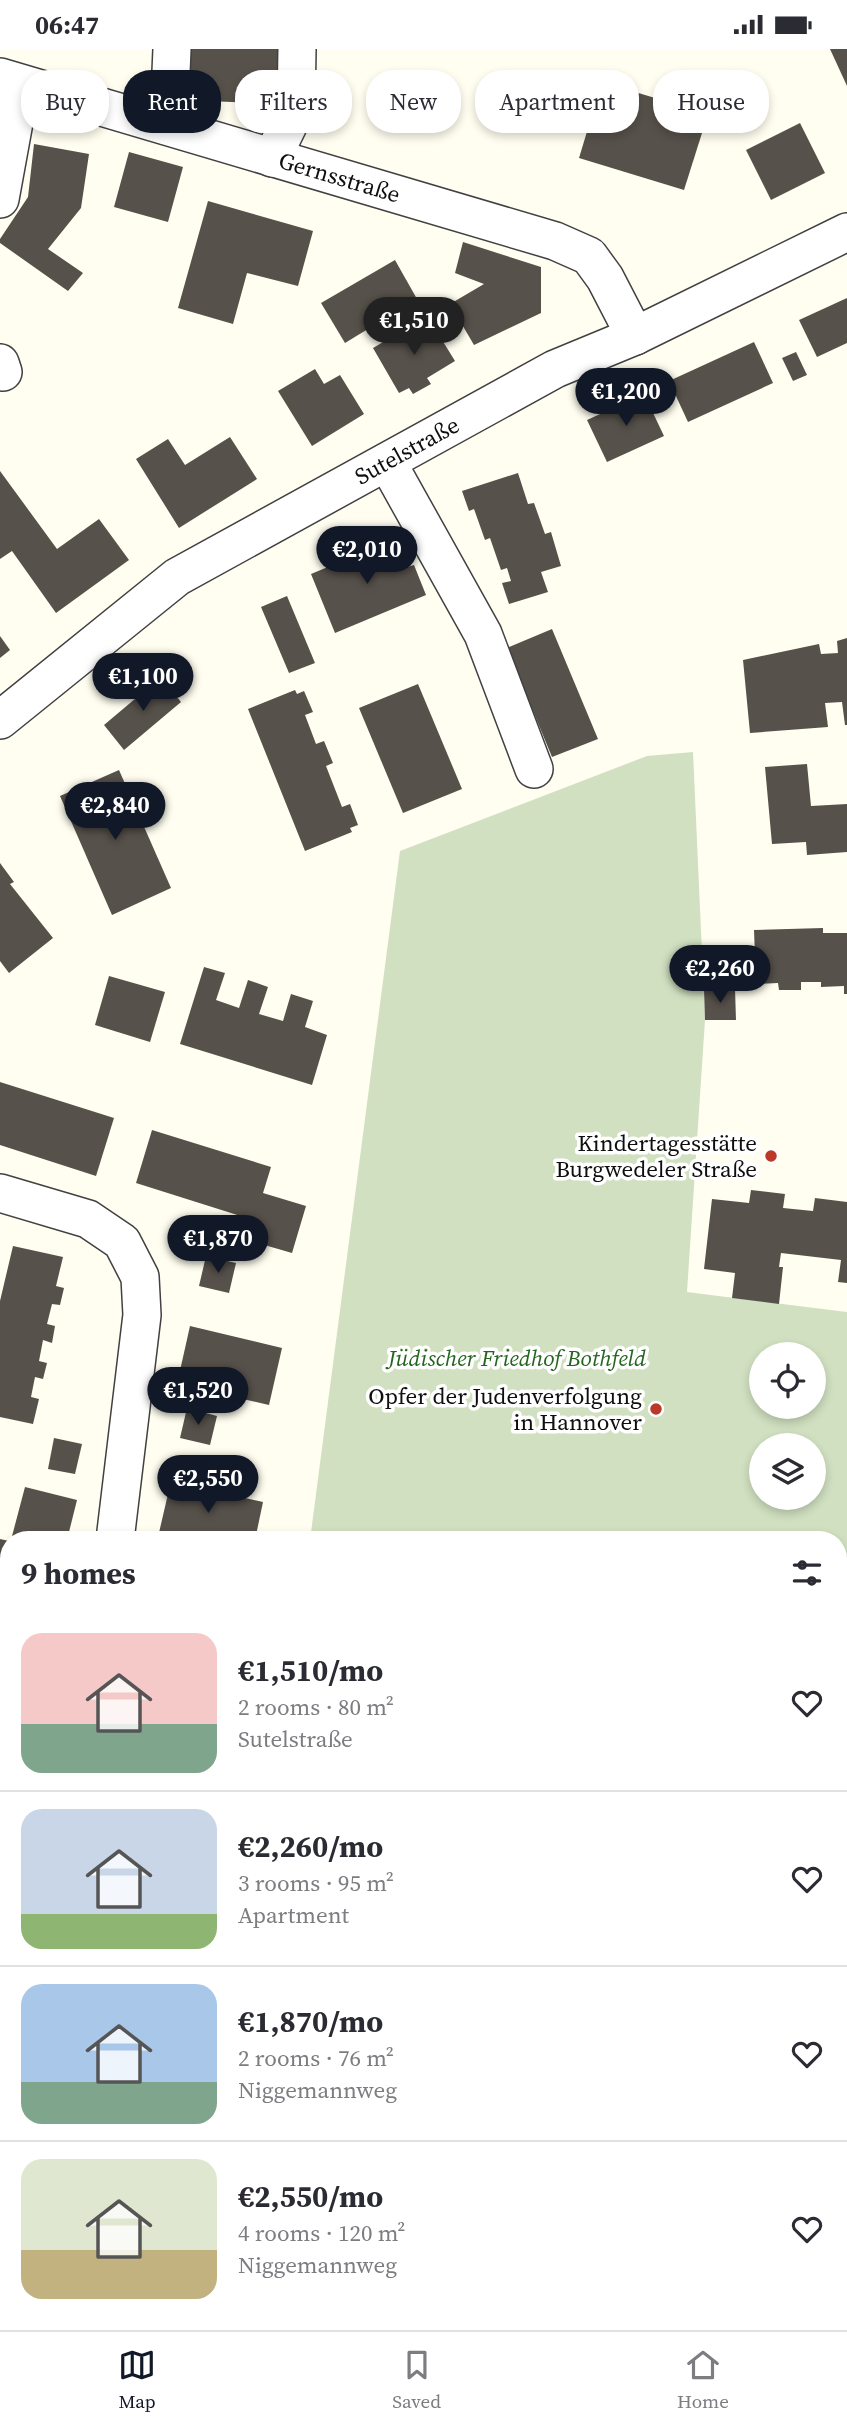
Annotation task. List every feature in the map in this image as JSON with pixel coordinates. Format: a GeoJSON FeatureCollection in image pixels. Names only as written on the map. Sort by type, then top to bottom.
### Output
{"type":"FeatureCollection","features":[{"type":"Feature","properties":{"kind":"street"},"geometry":{"type":"LineString","coordinates":[[171,70],[172,49]]}},
{"type":"Feature","properties":{"kind":"street"},"geometry":{"type":"LineString","coordinates":[[272,158],[296,109],[297,49]]}},
{"type":"Feature","properties":{"kind":"street"},"geometry":{"type":"LineString","coordinates":[[0,199],[10,80]]}},
{"type":"Feature","properties":{"kind":"street","name":"Gernsstraße"},"geometry":{"type":"LineString","coordinates":[[10,80],[123,113]]}},
{"type":"Feature","properties":{"kind":"street","name":"Gernsstraße"},"geometry":{"type":"LineString","coordinates":[[190,133],[555,241],[589,256],[606,278],[635,336]]}},
{"type":"Feature","properties":{"kind":"street","name":"Sutelstraße"},"geometry":{"type":"LineString","coordinates":[[0,720],[177,577],[555,369],[635,336],[847,232]]}},
{"type":"Feature","properties":{"kind":"street"},"geometry":{"type":"LineString","coordinates":[[387,462],[483,634],[534,769]]}},
{"type":"Feature","properties":{"kind":"street"},"geometry":{"type":"LineString","coordinates":[[0,1193],[88,1219],[122,1242],[139,1277],[142,1315],[116,1531]]}},
{"type":"Feature","properties":{"kind":"green space","name":"Jüdischer Friedhof Bothfeld"},"geometry":{"type":"Polygon","coordinates":[[[693,752],[705,1020],[687,1292],[847,1312],[847,1531],[311,1531],[400,851],[647,756],[693,752]]]}},
{"type":"Feature","properties":{"kind":"building"},"geometry":{"type":"Polygon","coordinates":[[[184,49],[280,49],[279,70],[235,70],[235,102],[221,102],[221,70],[184,70],[184,49]]]}},
{"type":"Feature","properties":{"kind":"building"},"geometry":{"type":"Polygon","coordinates":[[[830,49],[847,49],[847,86],[830,49]]]}},
{"type":"Feature","properties":{"kind":"building"},"geometry":{"type":"Polygon","coordinates":[[[639,93],[653,97],[653,133],[702,133],[684,190],[579,158],[587,133],[639,133],[639,93]]]}},
{"type":"Feature","properties":{"kind":"building"},"geometry":{"type":"Polygon","coordinates":[[[800,123],[825,173],[771,200],[746,150],[800,123]]]}},
{"type":"Feature","properties":{"kind":"building"},"geometry":{"type":"Polygon","coordinates":[[[34,144],[89,154],[81,208],[48,249],[83,273],[68,291],[0,243],[28,197],[34,144]]]}},
{"type":"Feature","properties":{"kind":"building"},"geometry":{"type":"Polygon","coordinates":[[[129,152],[183,167],[168,222],[114,207],[129,152]]]}},
{"type":"Feature","properties":{"kind":"building"},"geometry":{"type":"Polygon","coordinates":[[[208,201],[313,231],[298,286],[247,273],[233,324],[178,308],[208,201]]]}},
{"type":"Feature","properties":{"kind":"building"},"geometry":{"type":"Polygon","coordinates":[[[463,242],[541,267],[541,313],[474,345],[450,304],[484,284],[455,273],[463,242]]]}},
{"type":"Feature","properties":{"kind":"building"},"geometry":{"type":"Polygon","coordinates":[[[395,260],[417,299],[345,343],[321,303],[395,260]]]}},
{"type":"Feature","properties":{"kind":"building"},"geometry":{"type":"Polygon","coordinates":[[[847,298],[847,343],[817,357],[799,320],[847,298]]]}},
{"type":"Feature","properties":{"kind":"building"},"geometry":{"type":"Polygon","coordinates":[[[419,321],[425,332],[434,327],[455,361],[427,378],[431,384],[413,394],[409,388],[399,393],[373,348],[419,321]]]}},
{"type":"Feature","properties":{"kind":"building"},"geometry":{"type":"Polygon","coordinates":[[[754,342],[773,383],[688,422],[669,381],[754,342]]]}},
{"type":"Feature","properties":{"kind":"building"},"geometry":{"type":"Polygon","coordinates":[[[796,352],[807,375],[793,381],[782,358],[796,352]]]}},
{"type":"Feature","properties":{"kind":"building"},"geometry":{"type":"Polygon","coordinates":[[[315,369],[324,384],[340,375],[364,414],[312,446],[278,391],[315,369]]]}},
{"type":"Feature","properties":{"kind":"building"},"geometry":{"type":"Polygon","coordinates":[[[644,394],[664,436],[607,462],[587,420],[644,394]]]}},
{"type":"Feature","properties":{"kind":"building"},"geometry":{"type":"Polygon","coordinates":[[[230,437],[257,479],[179,528],[136,459],[168,439],[185,465],[230,437]]]}},
{"type":"Feature","properties":{"kind":"building"},"geometry":{"type":"Polygon","coordinates":[[[0,471],[57,549],[99,519],[129,560],[56,613],[12,551],[0,559],[0,471]]]}},
{"type":"Feature","properties":{"kind":"building"},"geometry":{"type":"Polygon","coordinates":[[[518,473],[528,504],[534,503],[545,534],[551,532],[561,566],[541,572],[548,592],[509,604],[502,583],[511,581],[507,568],[501,570],[490,538],[485,540],[474,509],[469,511],[462,491],[518,473]]]}},
{"type":"Feature","properties":{"kind":"building"},"geometry":{"type":"Polygon","coordinates":[[[395,539],[407,567],[414,565],[426,595],[335,633],[311,574],[395,539]]]}},
{"type":"Feature","properties":{"kind":"building"},"geometry":{"type":"Polygon","coordinates":[[[287,596],[315,663],[289,673],[261,607],[287,596]]]}},
{"type":"Feature","properties":{"kind":"building"},"geometry":{"type":"Polygon","coordinates":[[[552,629],[598,739],[552,757],[507,648],[552,629]]]}},
{"type":"Feature","properties":{"kind":"building"},"geometry":{"type":"Polygon","coordinates":[[[0,636],[10,650],[0,658],[0,636]]]}},
{"type":"Feature","properties":{"kind":"building"},"geometry":{"type":"Polygon","coordinates":[[[847,638],[847,725],[842,702],[825,703],[828,727],[750,733],[743,660],[819,644],[821,654],[838,653],[837,641],[847,638]]]}},
{"type":"Feature","properties":{"kind":"building"},"geometry":{"type":"Polygon","coordinates":[[[161,677],[181,702],[124,750],[104,725],[161,677]]]}},
{"type":"Feature","properties":{"kind":"building"},"geometry":{"type":"Polygon","coordinates":[[[418,684],[462,789],[403,813],[359,708],[418,684]]]}},
{"type":"Feature","properties":{"kind":"building"},"geometry":{"type":"Polygon","coordinates":[[[295,690],[297,694],[304,691],[313,712],[305,715],[316,744],[324,741],[333,763],[326,766],[342,807],[350,804],[358,825],[350,828],[352,832],[305,851],[248,709],[295,690]]]}},
{"type":"Feature","properties":{"kind":"building"},"geometry":{"type":"Polygon","coordinates":[[[807,764],[811,806],[847,804],[847,852],[807,855],[806,842],[772,844],[765,767],[807,764]]]}},
{"type":"Feature","properties":{"kind":"building"},"geometry":{"type":"Polygon","coordinates":[[[119,770],[171,888],[112,915],[60,796],[119,770]]]}},
{"type":"Feature","properties":{"kind":"building"},"geometry":{"type":"Polygon","coordinates":[[[0,863],[14,882],[10,884],[53,938],[9,973],[0,961],[0,863]]]}},
{"type":"Feature","properties":{"kind":"building"},"geometry":{"type":"Polygon","coordinates":[[[823,928],[823,933],[847,933],[847,994],[844,994],[844,986],[821,987],[821,982],[801,982],[801,990],[779,990],[778,983],[756,984],[754,930],[823,928]]]}},
{"type":"Feature","properties":{"kind":"building"},"geometry":{"type":"Polygon","coordinates":[[[204,967],[225,973],[216,1000],[239,1008],[248,980],[268,987],[259,1014],[283,1021],[291,994],[313,1001],[305,1027],[327,1035],[312,1085],[180,1044],[204,967]]]}},
{"type":"Feature","properties":{"kind":"building"},"geometry":{"type":"Polygon","coordinates":[[[109,976],[165,992],[150,1042],[95,1025],[109,976]]]}},
{"type":"Feature","properties":{"kind":"building"},"geometry":{"type":"Polygon","coordinates":[[[735,989],[736,1020],[705,1020],[704,990],[735,989]]]}},
{"type":"Feature","properties":{"kind":"building"},"geometry":{"type":"Polygon","coordinates":[[[0,1082],[114,1118],[96,1176],[0,1145],[0,1082]]]}},
{"type":"Feature","properties":{"kind":"building"},"geometry":{"type":"Polygon","coordinates":[[[152,1130],[271,1167],[263,1193],[306,1206],[292,1253],[244,1239],[250,1219],[136,1183],[152,1130]]]}},
{"type":"Feature","properties":{"kind":"building"},"geometry":{"type":"Polygon","coordinates":[[[751,1190],[785,1194],[783,1208],[813,1211],[815,1198],[847,1202],[847,1283],[838,1282],[841,1260],[781,1253],[779,1267],[783,1267],[779,1304],[732,1298],[735,1273],[704,1269],[712,1199],[749,1203],[751,1190]]]}},
{"type":"Feature","properties":{"kind":"building"},"geometry":{"type":"Polygon","coordinates":[[[13,1246],[63,1257],[56,1286],[64,1288],[60,1305],[52,1304],[47,1324],[55,1326],[52,1343],[43,1340],[39,1361],[47,1363],[43,1379],[35,1377],[31,1397],[39,1399],[33,1424],[0,1417],[0,1301],[13,1246]]]}},
{"type":"Feature","properties":{"kind":"building"},"geometry":{"type":"Polygon","coordinates":[[[206,1256],[236,1263],[229,1293],[199,1286],[206,1256]]]}},
{"type":"Feature","properties":{"kind":"building"},"geometry":{"type":"Polygon","coordinates":[[[190,1326],[282,1348],[269,1405],[177,1384],[190,1326]]]}},
{"type":"Feature","properties":{"kind":"building"},"geometry":{"type":"Polygon","coordinates":[[[187,1408],[217,1416],[210,1445],[180,1438],[187,1408]]]}},
{"type":"Feature","properties":{"kind":"building"},"geometry":{"type":"Polygon","coordinates":[[[54,1438],[82,1444],[75,1474],[48,1469],[54,1438]]]}},
{"type":"Feature","properties":{"kind":"building"},"geometry":{"type":"Polygon","coordinates":[[[171,1481],[263,1502],[257,1531],[159,1531],[171,1481]]]}},
{"type":"Feature","properties":{"kind":"building"},"geometry":{"type":"Polygon","coordinates":[[[25,1487],[77,1500],[69,1531],[13,1531],[25,1487]]]}},
{"type":"Feature","properties":{"kind":"place","name":"Kindertagesstätte Burgwedeler Straße"},"geometry":{"type":"Point","coordinates":[771,1156]}},
{"type":"Feature","properties":{"kind":"place","name":"Opfer der Judenverfolgung in Hannover"},"geometry":{"type":"Point","coordinates":[656,1409]}}]}
